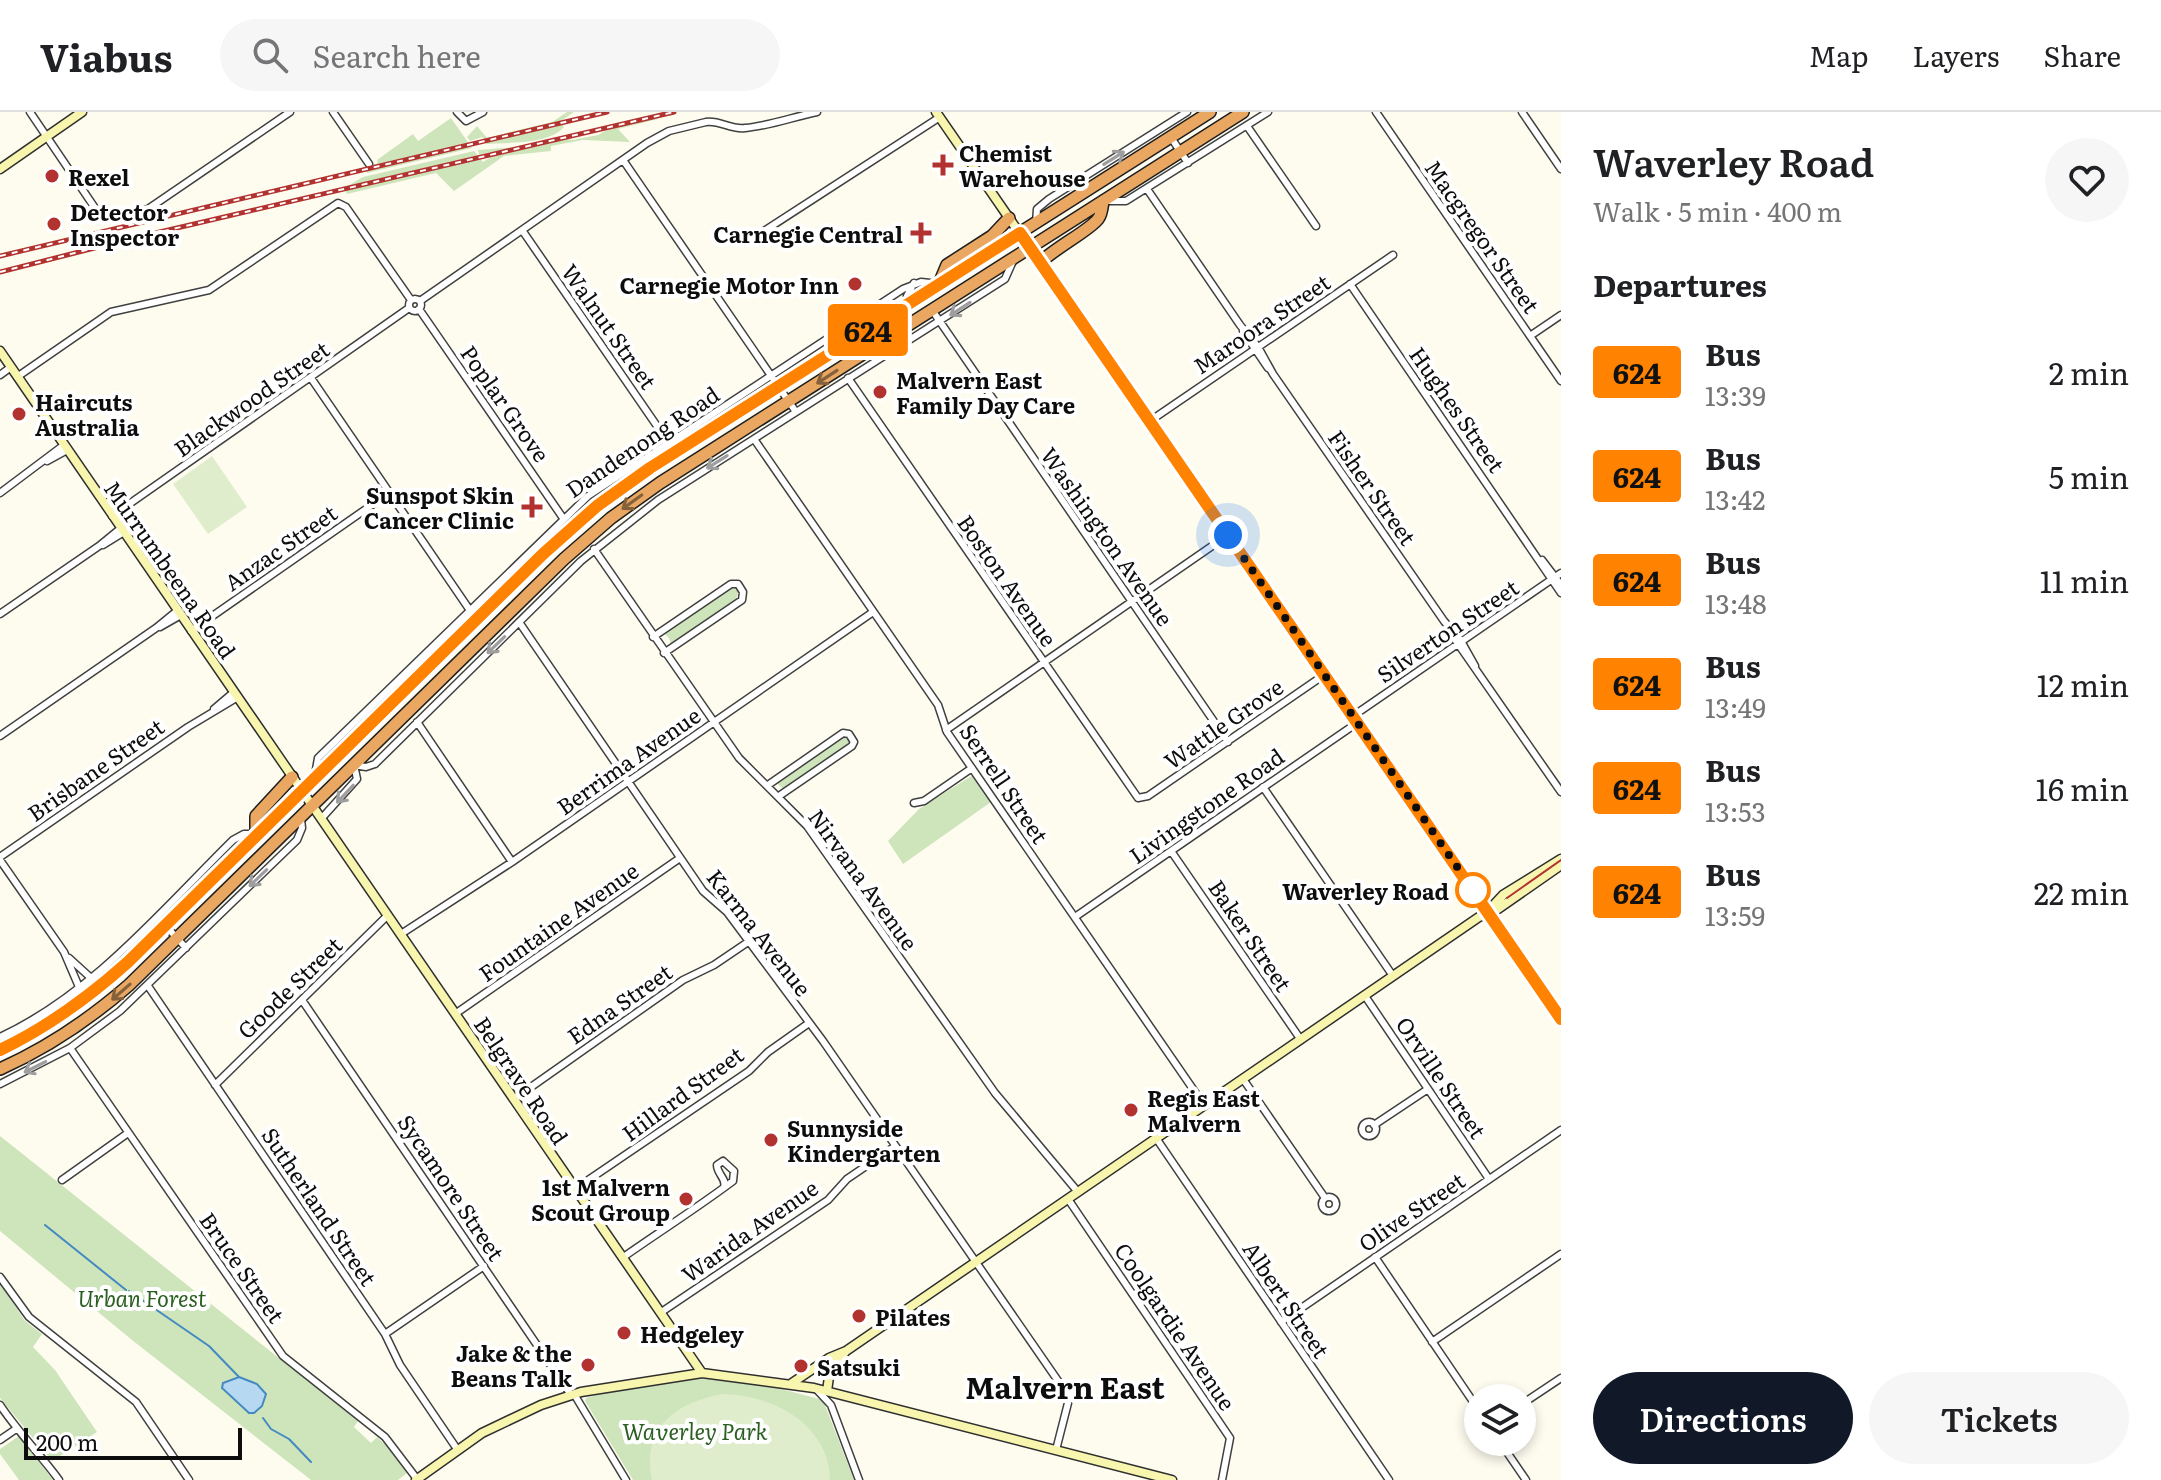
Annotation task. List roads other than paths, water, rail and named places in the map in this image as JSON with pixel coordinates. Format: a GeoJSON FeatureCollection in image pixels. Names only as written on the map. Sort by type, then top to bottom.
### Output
{"type":"FeatureCollection","features":[{"type":"Feature","properties":{"kind":"highway"},"geometry":{"type":"LineString","coordinates":[[0,1050],[77,1005],[128,962],[535,563],[577,523],[628,483],[1036,223],[1167,132],[1210,112]]}},
{"type":"Feature","properties":{"kind":"highway"},"geometry":{"type":"LineString","coordinates":[[0,1069],[36,1052],[93,1015],[301,819],[587,537],[637,498],[1243,112]]}},
{"type":"Feature","properties":{"kind":"highway"},"geometry":{"type":"LineString","coordinates":[[1041,262],[1058,246],[1094,224],[1101,213],[1103,201]]}},
{"type":"Feature","properties":{"kind":"highway"},"geometry":{"type":"LineString","coordinates":[[939,284],[947,265],[992,236],[1009,218]]}},
{"type":"Feature","properties":{"kind":"highway"},"geometry":{"type":"LineString","coordinates":[[535,563],[547,576]]}},
{"type":"Feature","properties":{"kind":"highway"},"geometry":{"type":"LineString","coordinates":[[256,834],[256,816],[292,777]]}},
{"type":"Feature","properties":{"kind":"main road"},"geometry":{"type":"LineString","coordinates":[[0,169],[82,112]]}},
{"type":"Feature","properties":{"kind":"main road"},"geometry":{"type":"LineString","coordinates":[[938,115],[1561,1019]]}},
{"type":"Feature","properties":{"kind":"main road","name":"Murrumbeena Road"},"geometry":{"type":"LineString","coordinates":[[0,351],[6,366],[17,377],[313,807]]}},
{"type":"Feature","properties":{"kind":"main road","name":"Belgrave Road"},"geometry":{"type":"LineString","coordinates":[[313,807],[702,1373]]}},
{"type":"Feature","properties":{"kind":"main road"},"geometry":{"type":"LineString","coordinates":[[792,1383],[846,1351],[1393,976],[1488,912],[1498,909],[1561,862]]}},
{"type":"Feature","properties":{"kind":"main road"},"geometry":{"type":"LineString","coordinates":[[827,1395],[830,1370],[846,1351]]}},
{"type":"Feature","properties":{"kind":"main road"},"geometry":{"type":"LineString","coordinates":[[814,1388],[821,1364]]}},
{"type":"Feature","properties":{"kind":"main road"},"geometry":{"type":"LineString","coordinates":[[416,1479],[457,1449],[504,1421],[572,1394],[702,1373],[814,1388],[827,1395],[1172,1480]]}},
{"type":"Feature","properties":{"kind":"street"},"geometry":{"type":"LineString","coordinates":[[30,112],[103,218],[148,209],[290,112]]}},
{"type":"Feature","properties":{"kind":"street"},"geometry":{"type":"LineString","coordinates":[[333,112],[369,164]]}},
{"type":"Feature","properties":{"kind":"street"},"geometry":{"type":"LineString","coordinates":[[457,112],[466,121],[483,112]]}},
{"type":"Feature","properties":{"kind":"street"},"geometry":{"type":"LineString","coordinates":[[17,377],[111,312],[209,290],[338,203],[346,207],[411,300],[420,301],[656,137],[714,121],[747,128],[817,112]]}},
{"type":"Feature","properties":{"kind":"street"},"geometry":{"type":"LineString","coordinates":[[1187,112],[1167,132],[1188,163]]}},
{"type":"Feature","properties":{"kind":"street"},"geometry":{"type":"LineString","coordinates":[[1103,201],[1126,201],[1268,112]]}},
{"type":"Feature","properties":{"kind":"street","name":"Macgregor Street"},"geometry":{"type":"LineString","coordinates":[[1376,112],[1561,381]]}},
{"type":"Feature","properties":{"kind":"street"},"geometry":{"type":"LineString","coordinates":[[1522,112],[1561,169]]}},
{"type":"Feature","properties":{"kind":"street"},"geometry":{"type":"LineString","coordinates":[[747,242],[938,115]]}},
{"type":"Feature","properties":{"kind":"street"},"geometry":{"type":"LineString","coordinates":[[1247,126],[1316,226]]}},
{"type":"Feature","properties":{"kind":"street"},"geometry":{"type":"LineString","coordinates":[[623,160],[796,412]]}},
{"type":"Feature","properties":{"kind":"street","name":"Fisher Street"},"geometry":{"type":"LineString","coordinates":[[1147,189],[1561,792]]}},
{"type":"Feature","properties":{"kind":"street","name":"Walnut Street"},"geometry":{"type":"LineString","coordinates":[[522,230],[668,442]]}},
{"type":"Feature","properties":{"kind":"street","name":"Maroora Street"},"geometry":{"type":"LineString","coordinates":[[1150,421],[1393,255]]}},
{"type":"Feature","properties":{"kind":"street"},"geometry":{"type":"LineString","coordinates":[[321,819],[357,779],[354,765],[366,767],[375,764],[594,549],[658,500],[1005,279],[1015,257]]}},
{"type":"Feature","properties":{"kind":"street"},"geometry":{"type":"LineString","coordinates":[[907,305],[907,296],[914,283],[939,284]]}},
{"type":"Feature","properties":{"kind":"street","name":"Dandenong Road"},"geometry":{"type":"LineString","coordinates":[[314,778],[318,758],[563,518],[600,486],[914,283]]}},
{"type":"Feature","properties":{"kind":"street","name":"Hughes Street"},"geometry":{"type":"LineString","coordinates":[[1350,284],[1537,555],[1561,585]]}},
{"type":"Feature","properties":{"kind":"street"},"geometry":{"type":"LineString","coordinates":[[411,300],[409,308],[413,311],[419,309],[420,301]]}},
{"type":"Feature","properties":{"kind":"street","name":"Blackwood Street"},"geometry":{"type":"LineString","coordinates":[[112,516],[409,308]]}},
{"type":"Feature","properties":{"kind":"street","name":"Poplar Grove"},"geometry":{"type":"LineString","coordinates":[[419,309],[563,518]]}},
{"type":"Feature","properties":{"kind":"street","name":"Washington Avenue"},"geometry":{"type":"LineString","coordinates":[[932,310],[1228,742]]}},
{"type":"Feature","properties":{"kind":"street"},"geometry":{"type":"LineString","coordinates":[[1530,336],[1561,315]]}},
{"type":"Feature","properties":{"kind":"street"},"geometry":{"type":"LineString","coordinates":[[0,375],[6,366]]}},
{"type":"Feature","properties":{"kind":"street"},"geometry":{"type":"LineString","coordinates":[[311,378],[469,609]]}},
{"type":"Feature","properties":{"kind":"street","name":"Boston Avenue"},"geometry":{"type":"LineString","coordinates":[[848,378],[1133,793],[1141,799]]}},
{"type":"Feature","properties":{"kind":"street","name":"Serrell Street"},"geometry":{"type":"LineString","coordinates":[[754,439],[938,705],[946,730],[1204,1105]]}},
{"type":"Feature","properties":{"kind":"street"},"geometry":{"type":"LineString","coordinates":[[0,493],[66,448]]}},
{"type":"Feature","properties":{"kind":"street","name":"Anzac Street"},"geometry":{"type":"LineString","coordinates":[[191,631],[389,493]]}},
{"type":"Feature","properties":{"kind":"street"},"geometry":{"type":"LineString","coordinates":[[0,614],[123,530]]}},
{"type":"Feature","properties":{"kind":"street"},"geometry":{"type":"LineString","coordinates":[[946,730],[1228,535]]}},
{"type":"Feature","properties":{"kind":"street","name":"Nirvana Avenue"},"geometry":{"type":"LineString","coordinates":[[594,549],[739,758],[807,826],[995,1093],[1078,1192]]}},
{"type":"Feature","properties":{"kind":"street","name":"Hughes Street"},"geometry":{"type":"LineString","coordinates":[[1556,577],[1561,593]]}},
{"type":"Feature","properties":{"kind":"street","name":"Silverton Street"},"geometry":{"type":"LineString","coordinates":[[1355,719],[1556,577]]}},
{"type":"Feature","properties":{"kind":"street"},"geometry":{"type":"LineString","coordinates":[[653,637],[731,584],[738,584],[743,592],[742,600],[664,653]]}},
{"type":"Feature","properties":{"kind":"street"},"geometry":{"type":"LineString","coordinates":[[0,736],[179,612]]}},
{"type":"Feature","properties":{"kind":"street","name":"Berrima Avenue"},"geometry":{"type":"LineString","coordinates":[[401,934],[512,862],[873,612]]}},
{"type":"Feature","properties":{"kind":"street","name":"Karma Avenue"},"geometry":{"type":"LineString","coordinates":[[519,622],[703,891],[727,912],[809,1023],[1067,1394],[1068,1408],[1056,1450]]}},
{"type":"Feature","properties":{"kind":"street","name":"Wattle Grove"},"geometry":{"type":"LineString","coordinates":[[1141,799],[1324,675]]}},
{"type":"Feature","properties":{"kind":"street","name":"Brisbane Street"},"geometry":{"type":"LineString","coordinates":[[0,858],[236,695]]}},
{"type":"Feature","properties":{"kind":"street"},"geometry":{"type":"LineString","coordinates":[[382,696],[395,700]]}},
{"type":"Feature","properties":{"kind":"street","name":"Livingstone Road"},"geometry":{"type":"LineString","coordinates":[[1075,917],[1263,787],[1355,719]]}},
{"type":"Feature","properties":{"kind":"street"},"geometry":{"type":"LineString","coordinates":[[417,722],[512,862]]}},
{"type":"Feature","properties":{"kind":"street"},"geometry":{"type":"LineString","coordinates":[[768,785],[843,733],[849,734],[853,744],[779,796]]}},
{"type":"Feature","properties":{"kind":"street"},"geometry":{"type":"LineString","coordinates":[[914,803],[924,801],[972,768]]}},
{"type":"Feature","properties":{"kind":"street"},"geometry":{"type":"LineString","coordinates":[[1263,787],[1393,976]]}},
{"type":"Feature","properties":{"kind":"street"},"geometry":{"type":"LineString","coordinates":[[0,1084],[70,1048],[120,1011],[297,840],[302,832],[301,819]]}},
{"type":"Feature","properties":{"kind":"street"},"geometry":{"type":"LineString","coordinates":[[0,1037],[44,1012],[91,978],[233,840],[244,834],[256,834]]}},
{"type":"Feature","properties":{"kind":"street","name":"Baker Street"},"geometry":{"type":"LineString","coordinates":[[1171,851],[1301,1040]]}},
{"type":"Feature","properties":{"kind":"street"},"geometry":{"type":"LineString","coordinates":[[0,858],[64,952],[79,987]]}},
{"type":"Feature","properties":{"kind":"street","name":"Fountaine Avenue"},"geometry":{"type":"LineString","coordinates":[[455,1014],[680,858]]}},
{"type":"Feature","properties":{"kind":"street","name":"Goode Street"},"geometry":{"type":"LineString","coordinates":[[215,1085],[388,915]]}},
{"type":"Feature","properties":{"kind":"street"},"geometry":{"type":"LineString","coordinates":[[156,916],[186,948]]}},
{"type":"Feature","properties":{"kind":"street","name":"Edna Street"},"geometry":{"type":"LineString","coordinates":[[514,1099],[683,980],[714,965],[748,942]]}},
{"type":"Feature","properties":{"kind":"street"},"geometry":{"type":"LineString","coordinates":[[64,952],[91,978]]}},
{"type":"Feature","properties":{"kind":"street","name":"Sutherland Street"},"geometry":{"type":"LineString","coordinates":[[148,986],[385,1334],[400,1365],[457,1449]]}},
{"type":"Feature","properties":{"kind":"street","name":"Orville Street"},"geometry":{"type":"LineString","coordinates":[[1365,996],[1489,1179]]}},
{"type":"Feature","properties":{"kind":"street","name":"Sycamore Street"},"geometry":{"type":"LineString","coordinates":[[302,1000],[572,1394],[626,1480]]}},
{"type":"Feature","properties":{"kind":"street","name":"Hillard Street"},"geometry":{"type":"LineString","coordinates":[[575,1189],[744,1075],[768,1052],[809,1023]]}},
{"type":"Feature","properties":{"kind":"street","name":"Bruce Street"},"geometry":{"type":"LineString","coordinates":[[70,1048],[283,1356],[389,1441],[416,1479]]}},
{"type":"Feature","properties":{"kind":"street"},"geometry":{"type":"LineString","coordinates":[[1243,1079],[1325,1198]]}},
{"type":"Feature","properties":{"kind":"street"},"geometry":{"type":"LineString","coordinates":[[1374,1125],[1428,1089]]}},
{"type":"Feature","properties":{"kind":"street","name":"Olive Street"},"geometry":{"type":"LineString","coordinates":[[1281,1322],[1561,1130]]}},
{"type":"Feature","properties":{"kind":"street"},"geometry":{"type":"LineString","coordinates":[[62,1180],[128,1133]]}},
{"type":"Feature","properties":{"kind":"street","name":"Albert Street"},"geometry":{"type":"LineString","coordinates":[[1156,1138],[1389,1480]]}},
{"type":"Feature","properties":{"kind":"street","name":"Warida Avenue"},"geometry":{"type":"LineString","coordinates":[[660,1313],[828,1200],[847,1179],[894,1147]]}},
{"type":"Feature","properties":{"kind":"street"},"geometry":{"type":"LineString","coordinates":[[622,1258],[724,1187]]}},
{"type":"Feature","properties":{"kind":"street","name":"Coolgardie Avenue"},"geometry":{"type":"LineString","coordinates":[[1068,1199],[1228,1434],[1231,1444],[1222,1480]]}},
{"type":"Feature","properties":{"kind":"street"},"geometry":{"type":"LineString","coordinates":[[1432,1342],[1561,1254]]}},
{"type":"Feature","properties":{"kind":"street"},"geometry":{"type":"LineString","coordinates":[[1375,1257],[1464,1389]]}},
{"type":"Feature","properties":{"kind":"street"},"geometry":{"type":"LineString","coordinates":[[385,1334],[484,1266]]}},
{"type":"Feature","properties":{"kind":"street"},"geometry":{"type":"LineString","coordinates":[[0,1277],[29,1317],[136,1402],[189,1480]]}},
{"type":"Feature","properties":{"kind":"street"},"geometry":{"type":"LineString","coordinates":[[1536,1395],[1561,1378]]}},
{"type":"Feature","properties":{"kind":"street"},"geometry":{"type":"LineString","coordinates":[[827,1395],[859,1480]]}},
{"type":"Feature","properties":{"kind":"street"},"geometry":{"type":"LineString","coordinates":[[0,1405],[59,1480]]}},
{"type":"Feature","properties":{"kind":"street"},"geometry":{"type":"LineString","coordinates":[[0,1440],[16,1429]]}},
{"type":"Feature","properties":{"kind":"street"},"geometry":{"type":"LineString","coordinates":[[1510,1456],[1526,1480]]}},
{"type":"Feature","properties":{"kind":"water"},"geometry":{"type":"Polygon","coordinates":[[[239,1377],[257,1384],[266,1394],[262,1406],[254,1413],[249,1413],[222,1388],[223,1383],[239,1377]]]}},
{"type":"Feature","properties":{"kind":"waterway"},"geometry":{"type":"LineString","coordinates":[[45,1225],[126,1290]]}},
{"type":"Feature","properties":{"kind":"waterway"},"geometry":{"type":"LineString","coordinates":[[129,1291],[209,1346],[239,1377]]}},
{"type":"Feature","properties":{"kind":"waterway"},"geometry":{"type":"LineString","coordinates":[[263,1418],[271,1429],[289,1439],[311,1462]]}},
{"type":"Feature","properties":{"kind":"tram line"},"geometry":{"type":"LineString","coordinates":[[1507,898],[1561,860]]}},
{"type":"Feature","properties":{"kind":"railway"},"geometry":{"type":"LineString","coordinates":[[0,256],[607,112]]}},
{"type":"Feature","properties":{"kind":"railway"},"geometry":{"type":"LineString","coordinates":[[0,272],[674,112]]}},
{"type":"Feature","properties":{"kind":"place","name":"Chemist Warehouse"},"geometry":{"type":"Point","coordinates":[943,165]}},
{"type":"Feature","properties":{"kind":"place","name":"Rexel"},"geometry":{"type":"Point","coordinates":[52,176]}},
{"type":"Feature","properties":{"kind":"place","name":"Detector Inspector"},"geometry":{"type":"Point","coordinates":[54,224]}},
{"type":"Feature","properties":{"kind":"place","name":"Carnegie Central"},"geometry":{"type":"Point","coordinates":[921,233]}},
{"type":"Feature","properties":{"kind":"place","name":"Carnegie Motor Inn"},"geometry":{"type":"Point","coordinates":[855,284]}},
{"type":"Feature","properties":{"kind":"place","name":"Malvern East Family Day Care"},"geometry":{"type":"Point","coordinates":[880,392]}},
{"type":"Feature","properties":{"kind":"place","name":"Haircuts Australia"},"geometry":{"type":"Point","coordinates":[19,414]}},
{"type":"Feature","properties":{"kind":"place","name":"Sunspot Skin Cancer Clinic"},"geometry":{"type":"Point","coordinates":[532,507]}},
{"type":"Feature","properties":{"kind":"place","name":"Waverley Road"},"geometry":{"type":"Point","coordinates":[1473,890]}},
{"type":"Feature","properties":{"kind":"place","name":"Regis East Malvern"},"geometry":{"type":"Point","coordinates":[1131,1110]}},
{"type":"Feature","properties":{"kind":"place","name":"Sunnyside Kindergarten"},"geometry":{"type":"Point","coordinates":[771,1140]}},
{"type":"Feature","properties":{"kind":"place","name":"1st Malvern Scout Group"},"geometry":{"type":"Point","coordinates":[686,1199]}},
{"type":"Feature","properties":{"kind":"place","name":"Pilates"},"geometry":{"type":"Point","coordinates":[859,1316]}},
{"type":"Feature","properties":{"kind":"place","name":"Hedgeley"},"geometry":{"type":"Point","coordinates":[624,1333]}},
{"type":"Feature","properties":{"kind":"place","name":"Jake & the Beans Talk"},"geometry":{"type":"Point","coordinates":[588,1365]}},
{"type":"Feature","properties":{"kind":"place","name":"Satsuki"},"geometry":{"type":"Point","coordinates":[801,1366]}},
{"type":"Feature","properties":{"kind":"district","name":"Malvern East"},"geometry":{"type":"Point","coordinates":[1065,1386]}},
{"type":"Feature","properties":{"kind":"park label","name":"Urban Forest"},"geometry":{"type":"Point","coordinates":[142,1297]}},
{"type":"Feature","properties":{"kind":"park label","name":"Waverley Park"},"geometry":{"type":"Point","coordinates":[695,1430]}}]}
